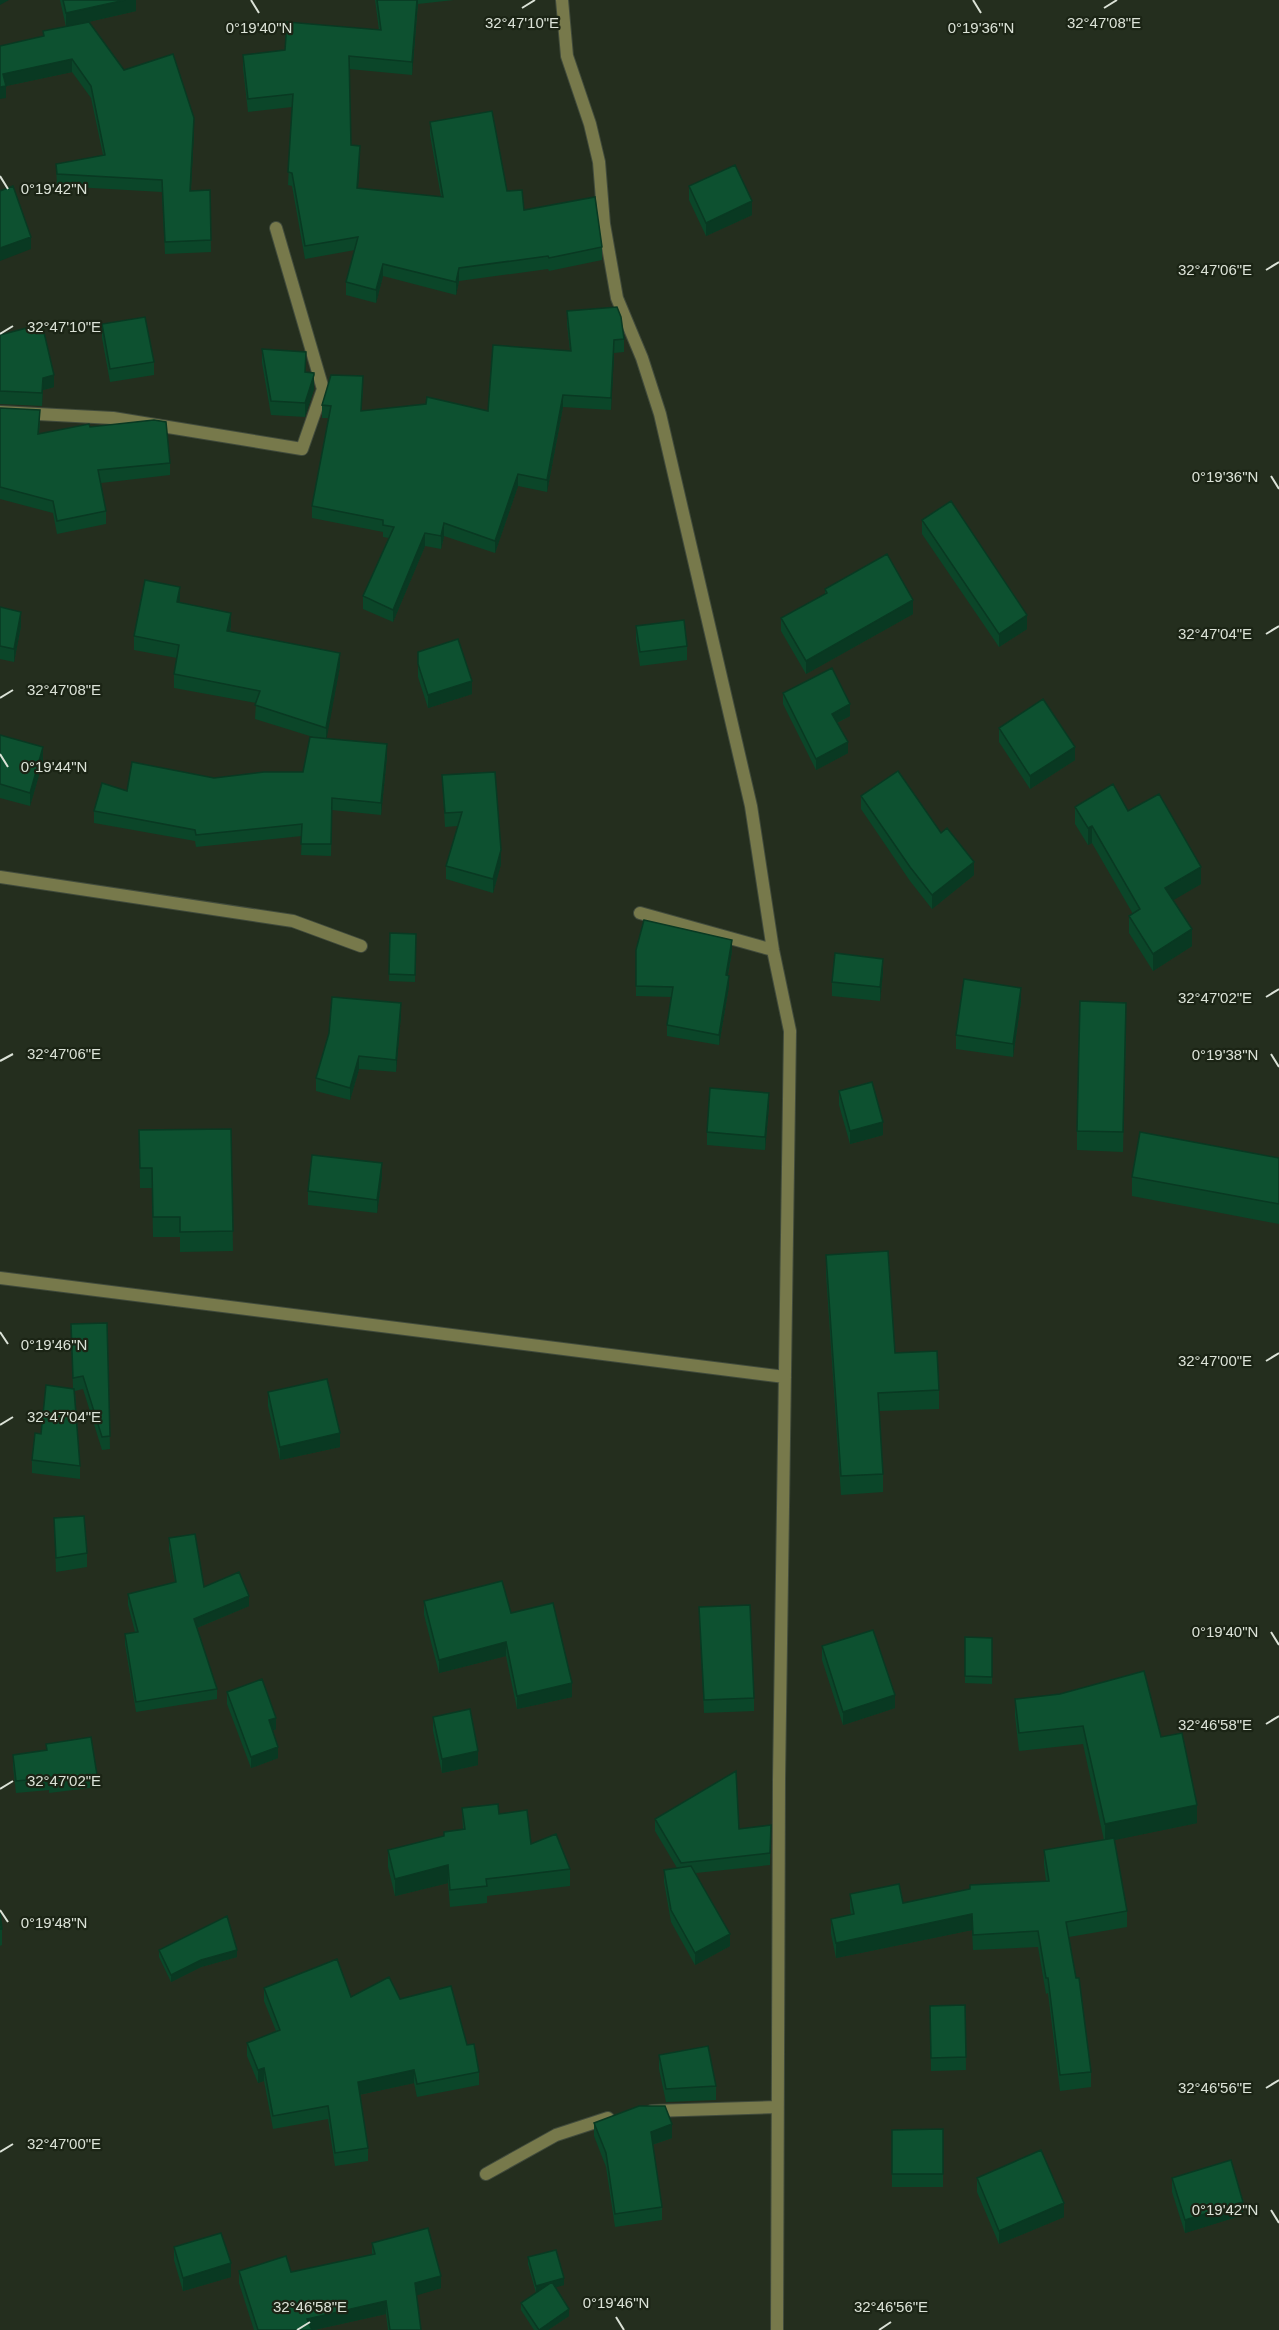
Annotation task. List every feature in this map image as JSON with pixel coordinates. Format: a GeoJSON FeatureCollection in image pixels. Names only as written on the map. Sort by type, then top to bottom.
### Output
{"type":"FeatureCollection","features":[{"type":"Feature","properties":{"kind":"street"},"geometry":{"type":"LineString","coordinates":[[562,0],[567,56],[590,124],[599,162],[604,224],[617,298],[642,358],[660,414],[751,806],[773,950],[790,1031],[776,2107],[777,2330]]}},
{"type":"Feature","properties":{"kind":"street"},"geometry":{"type":"LineString","coordinates":[[0,412],[113,418],[302,449],[323,390],[276,228]]}},
{"type":"Feature","properties":{"kind":"street"},"geometry":{"type":"LineString","coordinates":[[0,877],[293,921],[361,946]]}},
{"type":"Feature","properties":{"kind":"street"},"geometry":{"type":"LineString","coordinates":[[640,913],[773,950]]}},
{"type":"Feature","properties":{"kind":"street"},"geometry":{"type":"LineString","coordinates":[[0,1278],[785,1377]]}},
{"type":"Feature","properties":{"kind":"street"},"geometry":{"type":"LineString","coordinates":[[640,2111],[776,2107]]}},
{"type":"Feature","properties":{"kind":"street"},"geometry":{"type":"LineString","coordinates":[[486,2174],[556,2135],[618,2115]]}},
{"type":"Feature","properties":{"kind":"building"},"geometry":{"type":"Polygon","coordinates":[[[63,0],[125,0],[66,13],[63,0]]]}},
{"type":"Feature","properties":{"kind":"building"},"geometry":{"type":"Polygon","coordinates":[[[377,0],[417,0],[412,62],[349,56],[351,145],[360,146],[357,188],[443,197],[430,122],[492,111],[507,191],[522,190],[524,210],[595,197],[602,247],[549,258],[548,256],[459,268],[456,282],[383,264],[376,290],[346,282],[358,237],[305,246],[292,173],[288,172],[293,94],[248,99],[243,55],[285,50],[287,22],[381,30],[377,0]]]}},
{"type":"Feature","properties":{"kind":"building"},"geometry":{"type":"Polygon","coordinates":[[[89,22],[124,70],[173,54],[194,118],[190,191],[210,190],[211,240],[165,242],[162,180],[57,174],[56,164],[105,155],[91,86],[72,59],[3,74],[6,86],[0,87],[0,46],[44,36],[43,31],[89,22]]]}},
{"type":"Feature","properties":{"kind":"building"},"geometry":{"type":"Polygon","coordinates":[[[735,165],[752,201],[706,223],[689,186],[735,165]]]}},
{"type":"Feature","properties":{"kind":"building"},"geometry":{"type":"Polygon","coordinates":[[[13,186],[31,237],[0,248],[0,191],[13,186]]]}},
{"type":"Feature","properties":{"kind":"building"},"geometry":{"type":"Polygon","coordinates":[[[617,307],[624,339],[614,340],[611,398],[563,395],[547,480],[518,474],[495,541],[444,523],[441,536],[425,533],[393,610],[363,596],[394,527],[383,525],[383,520],[312,506],[331,406],[322,405],[331,375],[363,376],[361,411],[426,404],[427,397],[488,411],[493,345],[571,351],[567,311],[617,307]]]}},
{"type":"Feature","properties":{"kind":"building"},"geometry":{"type":"Polygon","coordinates":[[[145,317],[154,362],[110,369],[102,324],[145,317]]]}},
{"type":"Feature","properties":{"kind":"building"},"geometry":{"type":"Polygon","coordinates":[[[42,324],[54,375],[43,378],[42,393],[0,391],[0,335],[42,324]]]}},
{"type":"Feature","properties":{"kind":"building"},"geometry":{"type":"Polygon","coordinates":[[[262,349],[306,352],[305,372],[314,373],[314,375],[305,403],[271,401],[262,349]]]}},
{"type":"Feature","properties":{"kind":"building"},"geometry":{"type":"Polygon","coordinates":[[[0,408],[40,410],[38,434],[89,424],[90,427],[154,420],[166,422],[170,463],[98,470],[106,511],[57,521],[53,501],[0,487],[0,408]]]}},
{"type":"Feature","properties":{"kind":"building"},"geometry":{"type":"Polygon","coordinates":[[[951,501],[1027,615],[999,634],[922,520],[951,501]]]}},
{"type":"Feature","properties":{"kind":"building"},"geometry":{"type":"Polygon","coordinates":[[[887,554],[913,600],[806,661],[781,618],[827,593],[825,589],[887,554]]]}},
{"type":"Feature","properties":{"kind":"building"},"geometry":{"type":"Polygon","coordinates":[[[145,580],[180,587],[177,602],[231,613],[227,631],[340,653],[326,728],[255,705],[260,691],[174,674],[179,645],[134,636],[145,580]]]}},
{"type":"Feature","properties":{"kind":"building"},"geometry":{"type":"Polygon","coordinates":[[[0,607],[21,612],[14,649],[0,646],[0,607]]]}},
{"type":"Feature","properties":{"kind":"building"},"geometry":{"type":"Polygon","coordinates":[[[684,620],[687,646],[640,652],[636,626],[684,620]]]}},
{"type":"Feature","properties":{"kind":"building"},"geometry":{"type":"Polygon","coordinates":[[[458,639],[472,681],[428,695],[418,664],[418,652],[458,639]]]}},
{"type":"Feature","properties":{"kind":"building"},"geometry":{"type":"Polygon","coordinates":[[[832,668],[850,704],[832,714],[848,742],[816,759],[783,693],[832,668]]]}},
{"type":"Feature","properties":{"kind":"building"},"geometry":{"type":"Polygon","coordinates":[[[1043,699],[1075,747],[1030,776],[999,728],[1043,699]]]}},
{"type":"Feature","properties":{"kind":"building"},"geometry":{"type":"Polygon","coordinates":[[[0,735],[43,747],[30,793],[0,784],[0,735]]]}},
{"type":"Feature","properties":{"kind":"building"},"geometry":{"type":"Polygon","coordinates":[[[310,737],[387,744],[381,803],[332,798],[331,844],[301,844],[302,824],[196,835],[195,830],[94,811],[102,783],[127,791],[132,762],[214,778],[264,772],[303,772],[310,737]]]}},
{"type":"Feature","properties":{"kind":"building"},"geometry":{"type":"Polygon","coordinates":[[[898,771],[941,833],[947,828],[974,862],[932,895],[861,796],[898,771]]]}},
{"type":"Feature","properties":{"kind":"building"},"geometry":{"type":"Polygon","coordinates":[[[495,772],[501,850],[493,879],[446,866],[462,812],[445,813],[442,775],[495,772]]]}},
{"type":"Feature","properties":{"kind":"building"},"geometry":{"type":"Polygon","coordinates":[[[1113,784],[1128,811],[1159,794],[1201,867],[1165,888],[1192,929],[1153,954],[1129,916],[1140,909],[1092,826],[1088,828],[1075,807],[1113,784]]]}},
{"type":"Feature","properties":{"kind":"building"},"geometry":{"type":"Polygon","coordinates":[[[644,920],[732,940],[726,975],[729,976],[719,1035],[667,1025],[673,987],[636,986],[636,950],[644,920]]]}},
{"type":"Feature","properties":{"kind":"building"},"geometry":{"type":"Polygon","coordinates":[[[390,933],[416,934],[415,975],[389,974],[390,933]]]}},
{"type":"Feature","properties":{"kind":"building"},"geometry":{"type":"Polygon","coordinates":[[[835,953],[883,959],[880,987],[832,982],[835,953]]]}},
{"type":"Feature","properties":{"kind":"building"},"geometry":{"type":"Polygon","coordinates":[[[964,979],[1021,988],[1013,1044],[956,1035],[964,979]]]}},
{"type":"Feature","properties":{"kind":"building"},"geometry":{"type":"Polygon","coordinates":[[[332,997],[401,1003],[396,1060],[359,1056],[350,1088],[316,1078],[329,1033],[332,997]]]}},
{"type":"Feature","properties":{"kind":"building"},"geometry":{"type":"Polygon","coordinates":[[[1080,1001],[1126,1003],[1123,1132],[1077,1131],[1080,1001]]]}},
{"type":"Feature","properties":{"kind":"building"},"geometry":{"type":"Polygon","coordinates":[[[872,1082],[883,1122],[850,1131],[839,1091],[872,1082]]]}},
{"type":"Feature","properties":{"kind":"building"},"geometry":{"type":"Polygon","coordinates":[[[710,1088],[769,1093],[765,1137],[707,1132],[710,1088]]]}},
{"type":"Feature","properties":{"kind":"building"},"geometry":{"type":"Polygon","coordinates":[[[231,1129],[233,1231],[180,1232],[180,1217],[153,1217],[152,1168],[140,1168],[139,1130],[231,1129]]]}},
{"type":"Feature","properties":{"kind":"building"},"geometry":{"type":"Polygon","coordinates":[[[1140,1132],[1279,1158],[1279,1204],[1132,1177],[1140,1132]]]}},
{"type":"Feature","properties":{"kind":"building"},"geometry":{"type":"Polygon","coordinates":[[[312,1155],[382,1163],[377,1200],[308,1191],[312,1155]]]}},
{"type":"Feature","properties":{"kind":"building"},"geometry":{"type":"Polygon","coordinates":[[[888,1251],[895,1353],[937,1351],[939,1390],[878,1393],[883,1474],[841,1476],[826,1255],[888,1251]]]}},
{"type":"Feature","properties":{"kind":"building"},"geometry":{"type":"Polygon","coordinates":[[[107,1323],[110,1436],[102,1437],[83,1376],[73,1378],[71,1324],[107,1323]]]}},
{"type":"Feature","properties":{"kind":"building"},"geometry":{"type":"Polygon","coordinates":[[[327,1379],[340,1433],[280,1447],[268,1392],[327,1379]]]}},
{"type":"Feature","properties":{"kind":"building"},"geometry":{"type":"Polygon","coordinates":[[[46,1385],[74,1389],[80,1466],[32,1460],[35,1433],[41,1434],[46,1385]]]}},
{"type":"Feature","properties":{"kind":"building"},"geometry":{"type":"Polygon","coordinates":[[[84,1516],[87,1553],[56,1558],[54,1518],[84,1516]]]}},
{"type":"Feature","properties":{"kind":"building"},"geometry":{"type":"Polygon","coordinates":[[[195,1534],[204,1587],[239,1572],[249,1596],[194,1619],[217,1689],[136,1702],[125,1634],[138,1632],[128,1594],[176,1582],[169,1538],[195,1534]]]}},
{"type":"Feature","properties":{"kind":"building"},"geometry":{"type":"Polygon","coordinates":[[[502,1581],[511,1613],[553,1603],[572,1683],[517,1696],[506,1642],[439,1660],[424,1601],[502,1581]]]}},
{"type":"Feature","properties":{"kind":"building"},"geometry":{"type":"Polygon","coordinates":[[[750,1605],[754,1698],[704,1700],[699,1607],[750,1605]]]}},
{"type":"Feature","properties":{"kind":"building"},"geometry":{"type":"Polygon","coordinates":[[[873,1630],[895,1695],[843,1712],[822,1646],[873,1630]]]}},
{"type":"Feature","properties":{"kind":"building"},"geometry":{"type":"Polygon","coordinates":[[[965,1637],[992,1638],[992,1677],[965,1676],[965,1637]]]}},
{"type":"Feature","properties":{"kind":"building"},"geometry":{"type":"Polygon","coordinates":[[[1144,1671],[1161,1737],[1182,1733],[1197,1805],[1105,1824],[1083,1726],[1019,1733],[1015,1699],[1060,1694],[1144,1671]]]}},
{"type":"Feature","properties":{"kind":"building"},"geometry":{"type":"Polygon","coordinates":[[[262,1679],[276,1718],[269,1720],[278,1747],[251,1757],[227,1692],[262,1679]]]}},
{"type":"Feature","properties":{"kind":"building"},"geometry":{"type":"Polygon","coordinates":[[[470,1709],[478,1751],[442,1759],[433,1717],[470,1709]]]}},
{"type":"Feature","properties":{"kind":"building"},"geometry":{"type":"Polygon","coordinates":[[[91,1737],[97,1775],[49,1781],[49,1778],[16,1781],[13,1755],[47,1750],[46,1744],[91,1737]]]}},
{"type":"Feature","properties":{"kind":"building"},"geometry":{"type":"Polygon","coordinates":[[[736,1771],[739,1829],[771,1825],[770,1853],[681,1863],[655,1819],[736,1771]]]}},
{"type":"Feature","properties":{"kind":"building"},"geometry":{"type":"Polygon","coordinates":[[[498,1804],[499,1814],[527,1810],[531,1844],[556,1834],[570,1869],[486,1879],[487,1886],[450,1890],[448,1865],[395,1879],[388,1850],[444,1836],[444,1832],[465,1829],[462,1808],[498,1804]]]}},
{"type":"Feature","properties":{"kind":"building"},"geometry":{"type":"Polygon","coordinates":[[[1114,1838],[1127,1911],[1066,1922],[1076,1978],[1079,1978],[1091,2072],[1060,2075],[1048,1978],[1046,1978],[1038,1931],[973,1935],[972,1914],[836,1943],[831,1919],[854,1914],[850,1894],[899,1884],[903,1903],[970,1889],[970,1885],[1049,1881],[1044,1850],[1114,1838]]]}},
{"type":"Feature","properties":{"kind":"building"},"geometry":{"type":"Polygon","coordinates":[[[691,1866],[730,1934],[695,1953],[671,1910],[664,1870],[691,1866]]]}},
{"type":"Feature","properties":{"kind":"building"},"geometry":{"type":"Polygon","coordinates":[[[227,1916],[237,1950],[201,1960],[171,1975],[159,1950],[227,1916]]]}},
{"type":"Feature","properties":{"kind":"building"},"geometry":{"type":"Polygon","coordinates":[[[337,1959],[351,1997],[389,1977],[400,1999],[451,1986],[467,2045],[474,2044],[479,2072],[417,2084],[414,2070],[358,2082],[368,2148],[335,2153],[328,2106],[273,2116],[264,2068],[258,2070],[247,2043],[280,2030],[264,1988],[337,1959]]]}},
{"type":"Feature","properties":{"kind":"building"},"geometry":{"type":"Polygon","coordinates":[[[965,2005],[966,2057],[931,2058],[930,2006],[965,2005]]]}},
{"type":"Feature","properties":{"kind":"building"},"geometry":{"type":"Polygon","coordinates":[[[708,2046],[716,2086],[666,2089],[659,2055],[708,2046]]]}},
{"type":"Feature","properties":{"kind":"building"},"geometry":{"type":"Polygon","coordinates":[[[639,2106],[665,2106],[672,2124],[651,2132],[662,2207],[615,2214],[606,2153],[594,2123],[639,2106]]]}},
{"type":"Feature","properties":{"kind":"building"},"geometry":{"type":"Polygon","coordinates":[[[943,2129],[943,2174],[892,2174],[892,2130],[943,2129]]]}},
{"type":"Feature","properties":{"kind":"building"},"geometry":{"type":"Polygon","coordinates":[[[1041,2150],[1064,2203],[999,2231],[977,2178],[1041,2150]]]}},
{"type":"Feature","properties":{"kind":"building"},"geometry":{"type":"Polygon","coordinates":[[[1231,2160],[1243,2202],[1185,2220],[1172,2178],[1231,2160]]]}},
{"type":"Feature","properties":{"kind":"building"},"geometry":{"type":"Polygon","coordinates":[[[428,2228],[441,2276],[415,2283],[421,2330],[390,2330],[386,2301],[307,2319],[312,2330],[258,2330],[239,2271],[286,2256],[291,2272],[375,2254],[372,2243],[428,2228]]]}},
{"type":"Feature","properties":{"kind":"building"},"geometry":{"type":"Polygon","coordinates":[[[221,2233],[231,2263],[183,2278],[174,2247],[221,2233]]]}},
{"type":"Feature","properties":{"kind":"building"},"geometry":{"type":"Polygon","coordinates":[[[556,2250],[564,2278],[536,2286],[528,2257],[556,2250]]]}},
{"type":"Feature","properties":{"kind":"building"},"geometry":{"type":"Polygon","coordinates":[[[552,2282],[569,2309],[539,2330],[521,2303],[552,2282]]]}}]}
